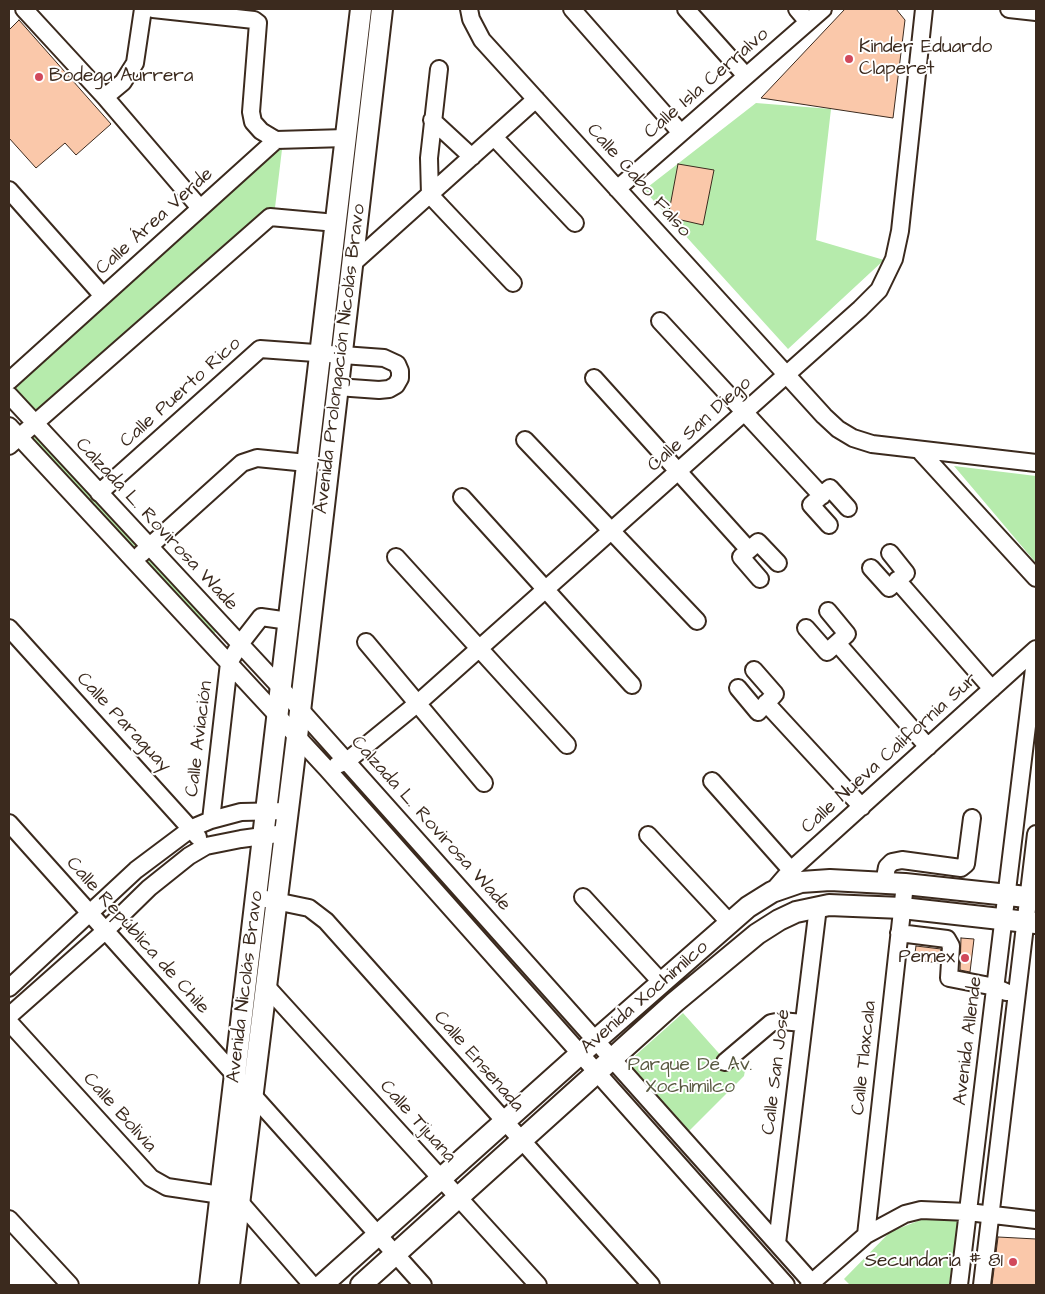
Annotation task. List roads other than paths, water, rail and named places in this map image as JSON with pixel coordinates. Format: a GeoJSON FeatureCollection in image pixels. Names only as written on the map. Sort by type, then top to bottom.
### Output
{"type":"FeatureCollection","features":[{"type":"Feature","properties":{"kind":"main road","name":"Avenida Prolongación Nicolás Bravo"},"geometry":{"type":"LineString","coordinates":[[281,688],[361,9]]}},
{"type":"Feature","properties":{"kind":"main road","name":"Avenida Prolongación Nicolás Bravo"},"geometry":{"type":"LineString","coordinates":[[300,710],[382,9]]}},
{"type":"Feature","properties":{"kind":"main road","name":"Avenida Nicolás Bravo"},"geometry":{"type":"LineString","coordinates":[[229,1285],[230,1198],[236,1074],[281,688]]}},
{"type":"Feature","properties":{"kind":"main road","name":"Avenida Nicolás Bravo"},"geometry":{"type":"LineString","coordinates":[[210,1285],[252,1093],[300,710]]}},
{"type":"Feature","properties":{"kind":"main road","name":"Avenida Xochimilco"},"geometry":{"type":"LineString","coordinates":[[322,1285],[580,1054],[748,907],[772,892],[801,882],[830,880],[905,884],[1033,898]]}},
{"type":"Feature","properties":{"kind":"main road","name":"Avenida Xochimilco"},"geometry":{"type":"LineString","coordinates":[[361,1285],[675,1002],[757,934],[779,920],[818,907],[902,908],[1004,919],[1029,927]]}},
{"type":"Feature","properties":{"kind":"street"},"geometry":{"type":"LineString","coordinates":[[24,9],[105,97],[200,208]]}},
{"type":"Feature","properties":{"kind":"street"},"geometry":{"type":"LineString","coordinates":[[105,97],[123,82],[135,63],[143,9]]}},
{"type":"Feature","properties":{"kind":"street"},"geometry":{"type":"LineString","coordinates":[[153,9],[254,20],[258,23],[251,112],[253,122],[261,131],[276,140],[346,138]]}},
{"type":"Feature","properties":{"kind":"street","name":"Calle Cabo Falso"},"geometry":{"type":"LineString","coordinates":[[469,9],[471,19],[482,40],[824,416],[853,438],[872,444],[1036,462]]}},
{"type":"Feature","properties":{"kind":"street"},"geometry":{"type":"LineString","coordinates":[[572,9],[680,133]]}},
{"type":"Feature","properties":{"kind":"street"},"geometry":{"type":"LineString","coordinates":[[686,9],[746,76]]}},
{"type":"Feature","properties":{"kind":"street"},"geometry":{"type":"LineString","coordinates":[[797,9],[808,22]]}},
{"type":"Feature","properties":{"kind":"street","name":"Calle Isla Cerralvo"},"geometry":{"type":"LineString","coordinates":[[617,189],[823,9]]}},
{"type":"Feature","properties":{"kind":"street","name":"Calle San Diego"},"geometry":{"type":"LineString","coordinates":[[326,769],[347,761],[418,704],[873,296],[889,273],[900,231],[924,9]]}},
{"type":"Feature","properties":{"kind":"street"},"geometry":{"type":"LineString","coordinates":[[1008,9],[1036,12]]}},
{"type":"Feature","properties":{"kind":"street"},"geometry":{"type":"LineString","coordinates":[[439,68],[429,158],[430,195],[513,283]]}},
{"type":"Feature","properties":{"kind":"street"},"geometry":{"type":"LineString","coordinates":[[352,265],[536,99]]}},
{"type":"Feature","properties":{"kind":"street"},"geometry":{"type":"LineString","coordinates":[[432,120],[472,157]]}},
{"type":"Feature","properties":{"kind":"street"},"geometry":{"type":"LineString","coordinates":[[494,137],[575,223]]}},
{"type":"Feature","properties":{"kind":"street","name":"Calle Área Verde"},"geometry":{"type":"LineString","coordinates":[[9,381],[276,140]]}},
{"type":"Feature","properties":{"kind":"street"},"geometry":{"type":"LineString","coordinates":[[9,190],[103,296]]}},
{"type":"Feature","properties":{"kind":"street"},"geometry":{"type":"LineString","coordinates":[[12,436],[34,423],[270,217],[336,223]]}},
{"type":"Feature","properties":{"kind":"street"},"geometry":{"type":"LineString","coordinates":[[660,321],[822,496]]}},
{"type":"Feature","properties":{"kind":"street","name":"Calle Puerto Rico"},"geometry":{"type":"LineString","coordinates":[[99,493],[260,349],[269,348],[390,360],[396,364],[400,371],[400,378],[396,385],[379,390],[337,387]]}},
{"type":"Feature","properties":{"kind":"street"},"geometry":{"type":"LineString","coordinates":[[594,378],[749,549],[778,563]]}},
{"type":"Feature","properties":{"kind":"street","name":"Calzada L. Rovirosa Wade"},"geometry":{"type":"LineString","coordinates":[[9,395],[281,688],[596,1040],[604,1066],[786,1285]]}},
{"type":"Feature","properties":{"kind":"street","name":"Calzada L. Rovirosa Wade"},"geometry":{"type":"LineString","coordinates":[[12,436],[134,561],[278,715],[580,1054],[604,1066],[776,1243],[812,1284]]}},
{"type":"Feature","properties":{"kind":"street"},"geometry":{"type":"LineString","coordinates":[[525,440],[610,532],[697,621]]}},
{"type":"Feature","properties":{"kind":"street"},"geometry":{"type":"LineString","coordinates":[[919,450],[1036,578]]}},
{"type":"Feature","properties":{"kind":"street"},"geometry":{"type":"LineString","coordinates":[[134,561],[242,463],[249,459],[308,463]]}},
{"type":"Feature","properties":{"kind":"street"},"geometry":{"type":"LineString","coordinates":[[829,525],[812,505],[830,488],[848,508]]}},
{"type":"Feature","properties":{"kind":"street"},"geometry":{"type":"LineString","coordinates":[[462,496],[632,685]]}},
{"type":"Feature","properties":{"kind":"street"},"geometry":{"type":"LineString","coordinates":[[749,549],[760,580]]}},
{"type":"Feature","properties":{"kind":"street"},"geometry":{"type":"LineString","coordinates":[[871,568],[889,588],[906,572],[890,552]]}},
{"type":"Feature","properties":{"kind":"street"},"geometry":{"type":"LineString","coordinates":[[396,558],[567,745]]}},
{"type":"Feature","properties":{"kind":"street"},"geometry":{"type":"LineString","coordinates":[[897,580],[992,689]]}},
{"type":"Feature","properties":{"kind":"street"},"geometry":{"type":"LineString","coordinates":[[828,611],[837,643]]}},
{"type":"Feature","properties":{"kind":"street"},"geometry":{"type":"LineString","coordinates":[[229,663],[240,644],[261,617],[289,621]]}},
{"type":"Feature","properties":{"kind":"street","name":"Calle Paraguay"},"geometry":{"type":"LineString","coordinates":[[9,628],[192,828],[206,846]]}},
{"type":"Feature","properties":{"kind":"street"},"geometry":{"type":"LineString","coordinates":[[806,628],[837,643],[928,747]]}},
{"type":"Feature","properties":{"kind":"street"},"geometry":{"type":"LineString","coordinates":[[366,642],[484,783]]}},
{"type":"Feature","properties":{"kind":"street","name":"Calle Nueva California Sur"},"geometry":{"type":"LineString","coordinates":[[772,892],[791,870],[1036,650]]}},
{"type":"Feature","properties":{"kind":"street","name":"Avenida Allende"},"geometry":{"type":"LineString","coordinates":[[959,1285],[1036,650]]}},
{"type":"Feature","properties":{"kind":"street","name":"Calle Aviación"},"geometry":{"type":"LineString","coordinates":[[211,820],[229,663]]}},
{"type":"Feature","properties":{"kind":"street"},"geometry":{"type":"LineString","coordinates":[[738,688],[758,712],[775,694],[754,670]]}},
{"type":"Feature","properties":{"kind":"street"},"geometry":{"type":"LineString","coordinates":[[766,703],[862,807]]}},
{"type":"Feature","properties":{"kind":"street"},"geometry":{"type":"LineString","coordinates":[[712,781],[791,870]]}},
{"type":"Feature","properties":{"kind":"street"},"geometry":{"type":"LineString","coordinates":[[9,988],[136,870],[192,828],[211,820],[241,812],[288,811]]}},
{"type":"Feature","properties":{"kind":"street"},"geometry":{"type":"LineString","coordinates":[[884,883],[887,867],[892,862],[902,860],[961,868],[966,864],[972,818]]}},
{"type":"Feature","properties":{"kind":"street","name":"Calle República de Chile"},"geometry":{"type":"LineString","coordinates":[[9,824],[236,1074],[423,1285]]}},
{"type":"Feature","properties":{"kind":"street"},"geometry":{"type":"LineString","coordinates":[[9,1016],[105,931],[149,888],[178,864],[206,846],[285,833]]}},
{"type":"Feature","properties":{"kind":"street"},"geometry":{"type":"LineString","coordinates":[[982,1285],[1017,997],[1033,898],[1036,834]]}},
{"type":"Feature","properties":{"kind":"street"},"geometry":{"type":"LineString","coordinates":[[648,836],[730,923]]}},
{"type":"Feature","properties":{"kind":"street","name":"Calle Tlaxcala"},"geometry":{"type":"LineString","coordinates":[[866,1235],[905,884]]}},
{"type":"Feature","properties":{"kind":"street","name":"Calle Ensenada"},"geometry":{"type":"LineString","coordinates":[[256,896],[308,908],[326,921],[651,1285]]}},
{"type":"Feature","properties":{"kind":"street"},"geometry":{"type":"LineString","coordinates":[[583,897],[662,983]]}},
{"type":"Feature","properties":{"kind":"street","name":"Calle San José"},"geometry":{"type":"LineString","coordinates":[[776,1243],[818,907]]}},
{"type":"Feature","properties":{"kind":"street"},"geometry":{"type":"LineString","coordinates":[[1029,927],[1036,953]]}},
{"type":"Feature","properties":{"kind":"street"},"geometry":{"type":"LineString","coordinates":[[899,933],[947,939],[951,946],[949,978],[995,987],[1017,997]]}},
{"type":"Feature","properties":{"kind":"street","name":"Calle Tijuana"},"geometry":{"type":"LineString","coordinates":[[266,986],[538,1285]]}},
{"type":"Feature","properties":{"kind":"street"},"geometry":{"type":"LineString","coordinates":[[725,1062],[771,1023],[781,1021],[803,1023]]}},
{"type":"Feature","properties":{"kind":"street","name":"Calle Bolivia"},"geometry":{"type":"LineString","coordinates":[[9,1022],[152,1178],[167,1187],[230,1198]]}},
{"type":"Feature","properties":{"kind":"street"},"geometry":{"type":"LineString","coordinates":[[230,1198],[312,1285]]}},
{"type":"Feature","properties":{"kind":"street"},"geometry":{"type":"LineString","coordinates":[[812,1284],[866,1235],[905,1214],[921,1210],[968,1212],[1036,1220]]}},
{"type":"Feature","properties":{"kind":"street"},"geometry":{"type":"LineString","coordinates":[[9,1220],[70,1285]]}},
{"type":"Feature","properties":{"kind":"place","name":"Kinder Eduardo Claperet"},"geometry":{"type":"Point","coordinates":[849,59]}},
{"type":"Feature","properties":{"kind":"place","name":"Bodega Aurrera"},"geometry":{"type":"Point","coordinates":[39,77]}},
{"type":"Feature","properties":{"kind":"place","name":"Pemex"},"geometry":{"type":"Point","coordinates":[965,958]}},
{"type":"Feature","properties":{"kind":"place","name":"Secundaria # 81"},"geometry":{"type":"Point","coordinates":[1013,1262]}},
{"type":"Feature","properties":{"kind":"park label","name":"Parque De Av. Xochimilco"},"geometry":{"type":"Point","coordinates":[690,1077]}}]}
